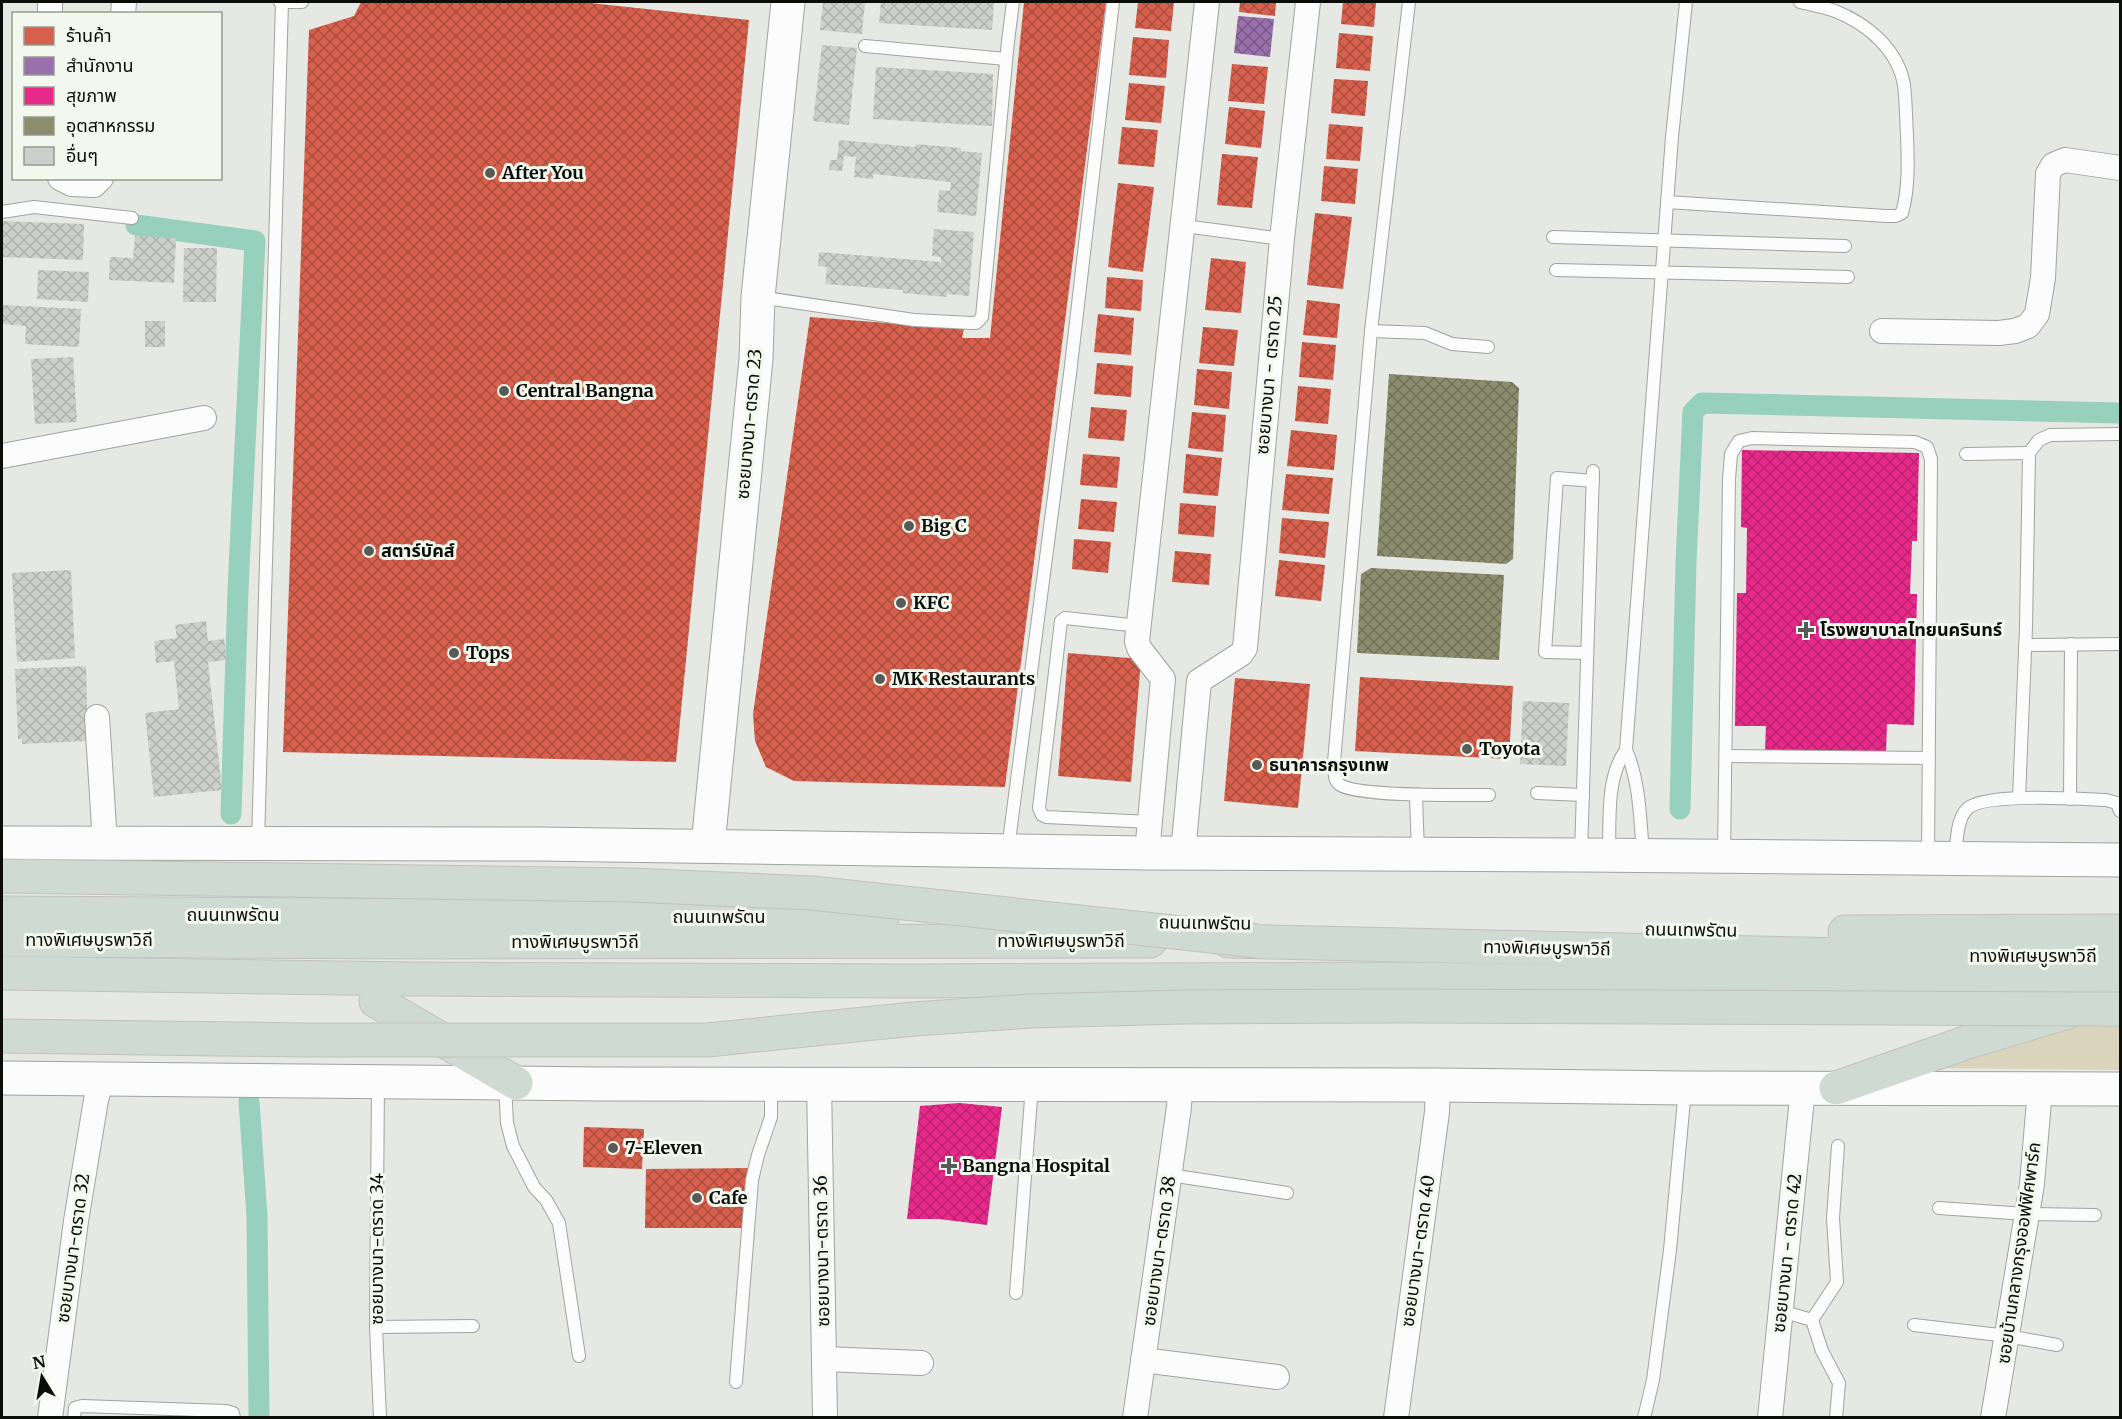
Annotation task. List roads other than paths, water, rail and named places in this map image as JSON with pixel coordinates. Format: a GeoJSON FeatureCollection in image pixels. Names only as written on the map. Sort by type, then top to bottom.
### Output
{"type":"FeatureCollection","features":[{"type":"Feature","properties":{"kind":"highway"},"geometry":{"type":"LineString","coordinates":[[2,876],[725,888],[836,896],[1257,942]]}},
{"type":"Feature","properties":{"kind":"highway","name":"ถนนเทพรัตน"},"geometry":{"type":"LineString","coordinates":[[2,913],[906,918],[1887,933],[2121,931]]}},
{"type":"Feature","properties":{"kind":"highway","name":"ทางพิเศษบูรพาวิถี"},"geometry":{"type":"LineString","coordinates":[[2,940],[1257,942],[1892,956],[2121,956]]}},
{"type":"Feature","properties":{"kind":"highway","name":"ทางพิเศษบูรพาวิถี"},"geometry":{"type":"LineString","coordinates":[[2,973],[414,979],[1406,978],[1906,986],[2121,986]]}},
{"type":"Feature","properties":{"kind":"highway"},"geometry":{"type":"LineString","coordinates":[[2,995],[376,1000],[1405,1003],[2121,1009]]}},
{"type":"Feature","properties":{"kind":"highway"},"geometry":{"type":"LineString","coordinates":[[376,1000],[510,1083]]}},
{"type":"Feature","properties":{"kind":"highway"},"geometry":{"type":"LineString","coordinates":[[2,1036],[303,1040],[707,1040],[914,1019],[1031,1011],[1184,1007],[2121,1009]]}},
{"type":"Feature","properties":{"kind":"highway"},"geometry":{"type":"LineString","coordinates":[[1836,1088],[1968,1042],[2079,1010]]}},
{"type":"Feature","properties":{"kind":"main road","name":"ซอยบางนา-ตราด 23"},"geometry":{"type":"LineString","coordinates":[[708,845],[756,359],[758,297],[788,2]]}},
{"type":"Feature","properties":{"kind":"main road"},"geometry":{"type":"LineString","coordinates":[[2,843],[708,845],[1007,852],[1149,838],[1183,853],[2121,860]]}},
{"type":"Feature","properties":{"kind":"main road"},"geometry":{"type":"LineString","coordinates":[[2,1078],[510,1083],[2121,1089]]}},
{"type":"Feature","properties":{"kind":"street"},"geometry":{"type":"LineString","coordinates":[[1149,838],[1163,679],[1138,645],[1139,626],[1208,2]]}},
{"type":"Feature","properties":{"kind":"street","name":"ซอยบางนา - ตราด 25"},"geometry":{"type":"LineString","coordinates":[[1196,725],[1199,681],[1243,652],[1245,648],[1282,239],[1308,2]]}},
{"type":"Feature","properties":{"kind":"street"},"geometry":{"type":"LineString","coordinates":[[1882,330],[1999,333],[2028,326],[2037,314],[2043,278],[2048,174],[2053,165],[2065,160],[2121,168]]}},
{"type":"Feature","properties":{"kind":"street"},"geometry":{"type":"LineString","coordinates":[[64,180],[72,184],[94,185],[99,180]]}},
{"type":"Feature","properties":{"kind":"street"},"geometry":{"type":"LineString","coordinates":[[2,456],[204,417]]}},
{"type":"Feature","properties":{"kind":"street"},"geometry":{"type":"LineString","coordinates":[[96,717],[105,843]]}},
{"type":"Feature","properties":{"kind":"street"},"geometry":{"type":"LineString","coordinates":[[1160,722],[1196,725],[1183,853]]}},
{"type":"Feature","properties":{"kind":"street","name":"ซอยบางนา-ตราด 32"},"geometry":{"type":"LineString","coordinates":[[50,1418],[76,1221],[96,1100],[102,1079]]}},
{"type":"Feature","properties":{"kind":"street","name":"ซอยบางนา-ตราด 36"},"geometry":{"type":"LineString","coordinates":[[819,1084],[825,1418]]}},
{"type":"Feature","properties":{"kind":"street","name":"ซอยบางนา-ตราด 38"},"geometry":{"type":"LineString","coordinates":[[1135,1418],[1170,1175],[1180,1085]]}},
{"type":"Feature","properties":{"kind":"street","name":"ซอยบางนา-ตราด 40"},"geometry":{"type":"LineString","coordinates":[[1396,1418],[1437,1112],[1438,1085]]}},
{"type":"Feature","properties":{"kind":"street","name":"ซอยบางนา - ตราด 42"},"geometry":{"type":"LineString","coordinates":[[1770,1418],[1803,1088]]}},
{"type":"Feature","properties":{"kind":"street","name":"ซอยบ้านกลางกรุงออฟฟิศพาร์ค"},"geometry":{"type":"LineString","coordinates":[[1993,1418],[2032,1184],[2040,1089]]}},
{"type":"Feature","properties":{"kind":"street"},"geometry":{"type":"LineString","coordinates":[[824,1359],[921,1363]]}},
{"type":"Feature","properties":{"kind":"street"},"geometry":{"type":"LineString","coordinates":[[1143,1360],[1277,1377]]}},
{"type":"Feature","properties":{"kind":"lane"},"geometry":{"type":"LineString","coordinates":[[258,843],[281,2],[302,2]]}},
{"type":"Feature","properties":{"kind":"lane"},"geometry":{"type":"LineString","coordinates":[[758,297],[914,320],[966,324],[981,320],[1013,2]]}},
{"type":"Feature","properties":{"kind":"lane"},"geometry":{"type":"LineString","coordinates":[[1007,852],[1070,374],[1113,2]]}},
{"type":"Feature","properties":{"kind":"lane"},"geometry":{"type":"LineString","coordinates":[[1409,2],[1371,331],[1334,762],[1335,778],[1341,786],[1353,789],[1416,796],[1489,795]]}},
{"type":"Feature","properties":{"kind":"lane"},"geometry":{"type":"LineString","coordinates":[[1643,856],[1633,765],[1626,750],[1667,202],[1686,2]]}},
{"type":"Feature","properties":{"kind":"lane"},"geometry":{"type":"LineString","coordinates":[[1667,202],[1886,216],[1896,216],[1902,213],[1906,183],[1906,112],[1904,83],[1893,53],[1870,30],[1836,11],[1800,2]]}},
{"type":"Feature","properties":{"kind":"lane"},"geometry":{"type":"LineString","coordinates":[[865,45],[1006,59]]}},
{"type":"Feature","properties":{"kind":"lane"},"geometry":{"type":"LineString","coordinates":[[2,212],[34,207],[132,218]]}},
{"type":"Feature","properties":{"kind":"lane"},"geometry":{"type":"LineString","coordinates":[[1184,226],[1282,239]]}},
{"type":"Feature","properties":{"kind":"lane"},"geometry":{"type":"LineString","coordinates":[[1553,237],[1845,246]]}},
{"type":"Feature","properties":{"kind":"lane"},"geometry":{"type":"LineString","coordinates":[[1557,270],[1848,277]]}},
{"type":"Feature","properties":{"kind":"lane"},"geometry":{"type":"LineString","coordinates":[[1371,331],[1425,333],[1452,344],[1488,347]]}},
{"type":"Feature","properties":{"kind":"lane"},"geometry":{"type":"LineString","coordinates":[[2019,798],[2030,453],[2039,440],[2050,435],[2121,434]]}},
{"type":"Feature","properties":{"kind":"lane"},"geometry":{"type":"LineString","coordinates":[[1724,857],[1728,479],[1731,454],[1739,441],[1752,438],[1915,442],[1927,447],[1931,459],[1929,758],[1942,859]]}},
{"type":"Feature","properties":{"kind":"lane"},"geometry":{"type":"LineString","coordinates":[[1966,454],[2030,453]]}},
{"type":"Feature","properties":{"kind":"lane"},"geometry":{"type":"LineString","coordinates":[[1587,654],[1545,652],[1557,478],[1593,476],[1583,795],[1595,855]]}},
{"type":"Feature","properties":{"kind":"lane"},"geometry":{"type":"LineString","coordinates":[[1139,626],[1065,618],[1061,621],[1039,808],[1042,815],[1046,817],[1149,838]]}},
{"type":"Feature","properties":{"kind":"lane"},"geometry":{"type":"LineString","coordinates":[[2070,799],[2071,644]]}},
{"type":"Feature","properties":{"kind":"lane"},"geometry":{"type":"LineString","coordinates":[[2025,645],[2121,644]]}},
{"type":"Feature","properties":{"kind":"lane"},"geometry":{"type":"LineString","coordinates":[[1595,855],[1620,758],[1626,750]]}},
{"type":"Feature","properties":{"kind":"lane"},"geometry":{"type":"LineString","coordinates":[[1726,756],[1929,758]]}},
{"type":"Feature","properties":{"kind":"lane"},"geometry":{"type":"LineString","coordinates":[[1537,794],[1583,795]]}},
{"type":"Feature","properties":{"kind":"lane"},"geometry":{"type":"LineString","coordinates":[[1416,796],[1418,854]]}},
{"type":"Feature","properties":{"kind":"lane"},"geometry":{"type":"LineString","coordinates":[[1942,859],[1968,807],[1981,802],[2019,798],[2106,800],[2117,803],[2121,811]]}},
{"type":"Feature","properties":{"kind":"lane","name":"ซอยบางนา-ตราด 34"},"geometry":{"type":"LineString","coordinates":[[378,1081],[376,1327],[380,1418]]}},
{"type":"Feature","properties":{"kind":"lane"},"geometry":{"type":"LineString","coordinates":[[510,1083],[507,1123],[513,1146],[534,1187],[546,1200],[559,1223],[579,1356]]}},
{"type":"Feature","properties":{"kind":"lane"},"geometry":{"type":"LineString","coordinates":[[736,1382],[752,1180],[771,1117],[771,1084]]}},
{"type":"Feature","properties":{"kind":"lane"},"geometry":{"type":"LineString","coordinates":[[1016,1293],[1032,1085]]}},
{"type":"Feature","properties":{"kind":"lane"},"geometry":{"type":"LineString","coordinates":[[1644,1418],[1653,1380],[1670,1250],[1685,1088]]}},
{"type":"Feature","properties":{"kind":"lane"},"geometry":{"type":"LineString","coordinates":[[1812,1320],[1837,1282],[1833,1218],[1838,1146]]}},
{"type":"Feature","properties":{"kind":"lane"},"geometry":{"type":"LineString","coordinates":[[1170,1175],[1287,1193]]}},
{"type":"Feature","properties":{"kind":"lane"},"geometry":{"type":"LineString","coordinates":[[1939,1208],[2026,1214],[2096,1215]]}},
{"type":"Feature","properties":{"kind":"lane"},"geometry":{"type":"LineString","coordinates":[[1781,1311],[1812,1320]]}},
{"type":"Feature","properties":{"kind":"lane"},"geometry":{"type":"LineString","coordinates":[[1812,1320],[1822,1351],[1839,1383],[1836,1418]]}},
{"type":"Feature","properties":{"kind":"lane"},"geometry":{"type":"LineString","coordinates":[[1914,1325],[2008,1336],[2057,1345]]}},
{"type":"Feature","properties":{"kind":"lane"},"geometry":{"type":"LineString","coordinates":[[376,1327],[473,1326]]}},
{"type":"Feature","properties":{"kind":"lane"},"geometry":{"type":"LineString","coordinates":[[74,1418],[75,1408],[79,1406],[157,1413],[230,1411],[234,1418]]}},
{"type":"Feature","properties":{"kind":"waterway"},"geometry":{"type":"LineString","coordinates":[[136,225],[255,241],[238,589],[231,814]]}},
{"type":"Feature","properties":{"kind":"waterway"},"geometry":{"type":"LineString","coordinates":[[1680,809],[1686,562],[1693,412],[1702,403],[2120,413]]}},
{"type":"Feature","properties":{"kind":"waterway"},"geometry":{"type":"LineString","coordinates":[[249,1101],[257,1216],[259,1418]]}},
{"type":"Feature","properties":{"kind":"place","name":"After You"},"geometry":{"type":"Point","coordinates":[490,173]}},
{"type":"Feature","properties":{"kind":"place","name":"Central Bangna"},"geometry":{"type":"Point","coordinates":[504,391]}},
{"type":"Feature","properties":{"kind":"place","name":"Big C"},"geometry":{"type":"Point","coordinates":[909,526]}},
{"type":"Feature","properties":{"kind":"place","name":"สตาร์บัคส์"},"geometry":{"type":"Point","coordinates":[369,551]}},
{"type":"Feature","properties":{"kind":"place","name":"KFC"},"geometry":{"type":"Point","coordinates":[901,603]}},
{"type":"Feature","properties":{"kind":"place","name":"โรงพยาบาลไทยนครินทร์"},"geometry":{"type":"Point","coordinates":[1806,630]}},
{"type":"Feature","properties":{"kind":"place","name":"Tops"},"geometry":{"type":"Point","coordinates":[454,653]}},
{"type":"Feature","properties":{"kind":"place","name":"MK Restaurants"},"geometry":{"type":"Point","coordinates":[880,679]}},
{"type":"Feature","properties":{"kind":"place","name":"Toyota"},"geometry":{"type":"Point","coordinates":[1467,749]}},
{"type":"Feature","properties":{"kind":"place","name":"ธนาคารกรุงเทพ"},"geometry":{"type":"Point","coordinates":[1257,765]}},
{"type":"Feature","properties":{"kind":"place","name":"7-Eleven"},"geometry":{"type":"Point","coordinates":[613,1148]}},
{"type":"Feature","properties":{"kind":"place","name":"Bangna Hospital"},"geometry":{"type":"Point","coordinates":[949,1166]}},
{"type":"Feature","properties":{"kind":"place","name":"Cafe"},"geometry":{"type":"Point","coordinates":[697,1198]}}]}
